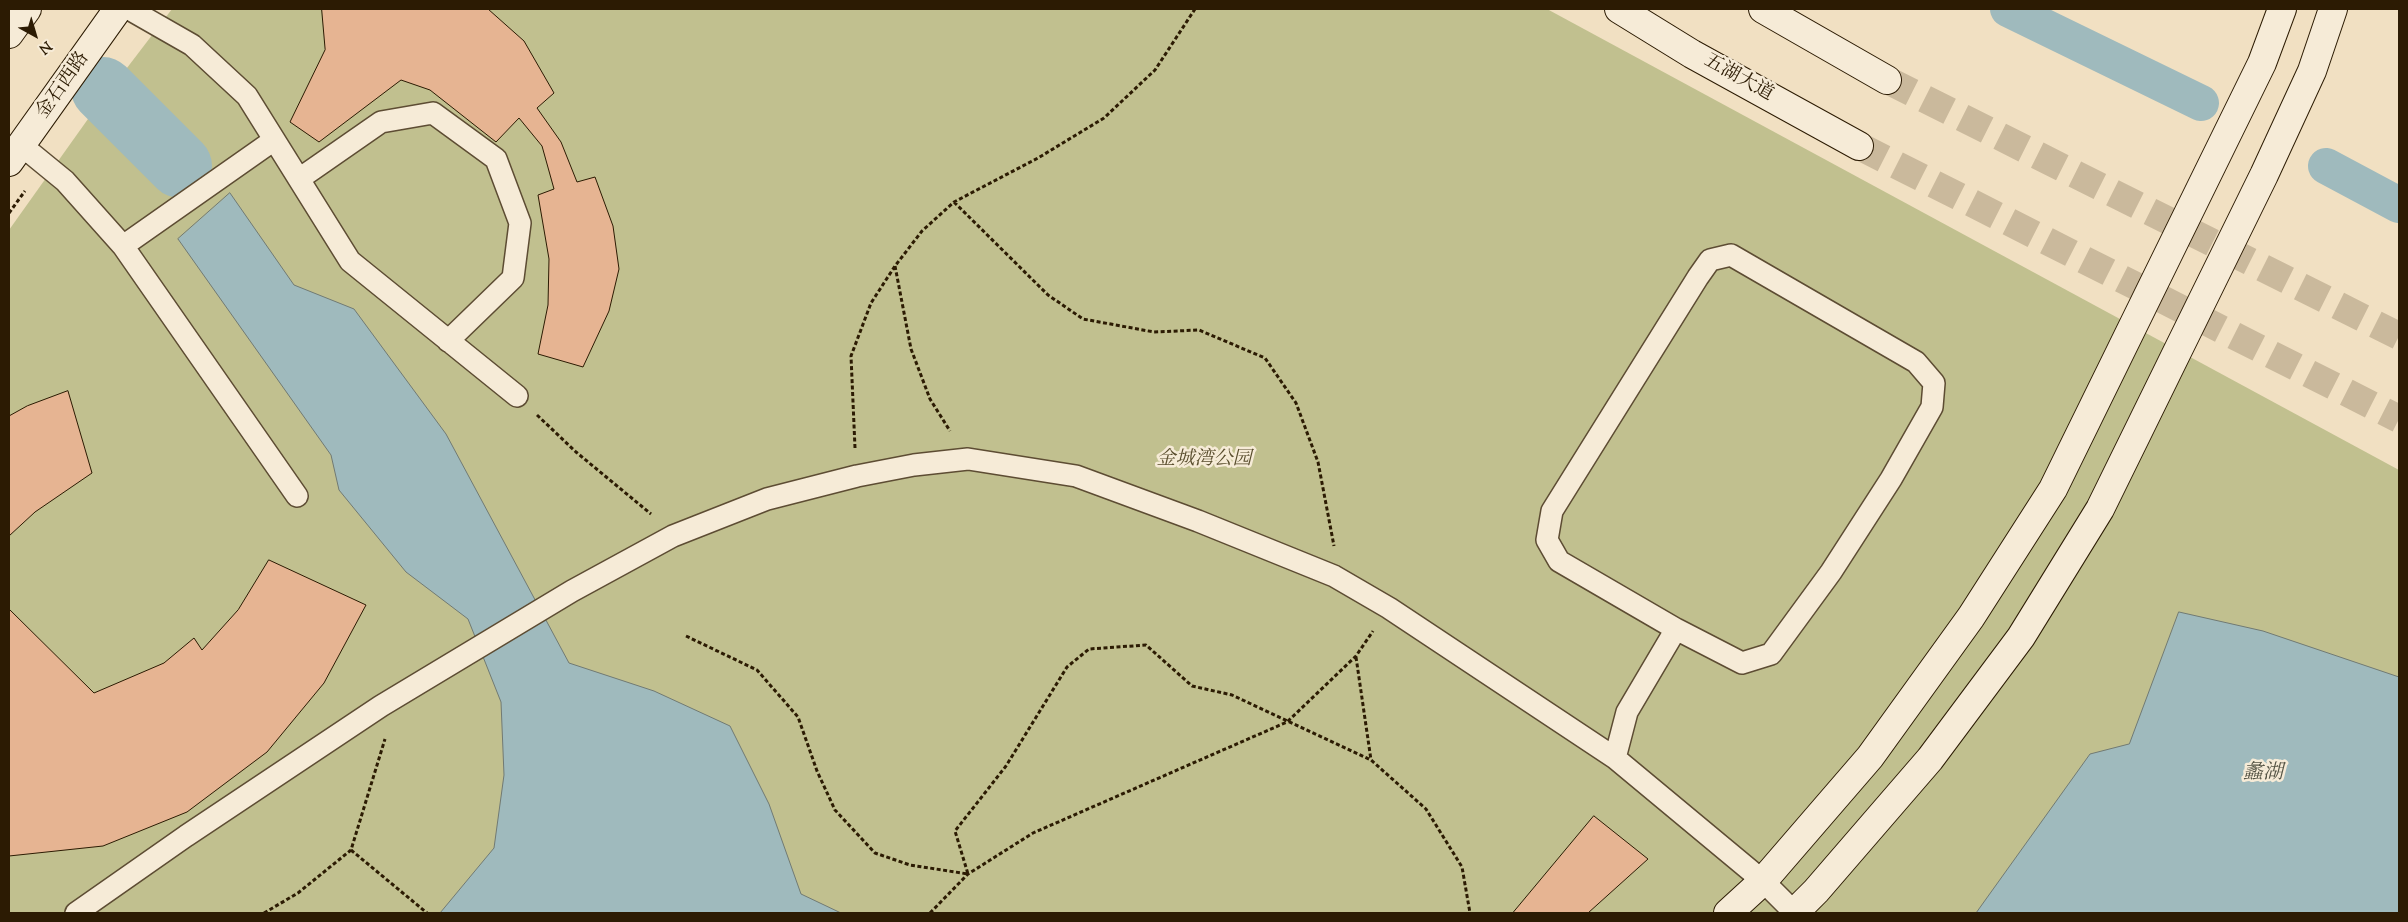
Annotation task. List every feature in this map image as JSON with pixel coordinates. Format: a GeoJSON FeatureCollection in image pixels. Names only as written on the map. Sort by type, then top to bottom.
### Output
{"type":"FeatureCollection","features":[{"type":"Feature","properties":{"kind":"main road"},"geometry":{"type":"LineString","coordinates":[[9,34],[27,9]]}},
{"type":"Feature","properties":{"kind":"main road","name":"金石西路"},"geometry":{"type":"LineString","coordinates":[[15,154],[118,9]]}},
{"type":"Feature","properties":{"kind":"main road","name":"五湖大道"},"geometry":{"type":"LineString","coordinates":[[1619,9],[1692,54],[1859,146]]}},
{"type":"Feature","properties":{"kind":"main road"},"geometry":{"type":"LineString","coordinates":[[1763,9],[1887,80]]}},
{"type":"Feature","properties":{"kind":"main road"},"geometry":{"type":"LineString","coordinates":[[1728,913],[1763,881],[1870,757],[1971,617],[2053,489],[2262,63],[2282,9]]}},
{"type":"Feature","properties":{"kind":"main road"},"geometry":{"type":"LineString","coordinates":[[1794,913],[1816,891],[1930,759],[2021,638],[2100,509],[2264,175],[2312,71],[2332,9]]}},
{"type":"Feature","properties":{"kind":"lane"},"geometry":{"type":"LineString","coordinates":[[129,9],[192,44],[247,96],[350,261],[517,396]]}},
{"type":"Feature","properties":{"kind":"lane"},"geometry":{"type":"LineString","coordinates":[[299,179],[381,122],[433,113],[496,159],[520,223],[513,278],[448,341]]}},
{"type":"Feature","properties":{"kind":"lane"},"geometry":{"type":"LineString","coordinates":[[122,246],[274,140]]}},
{"type":"Feature","properties":{"kind":"lane"},"geometry":{"type":"LineString","coordinates":[[15,154],[65,181],[122,246],[297,496]]}},
{"type":"Feature","properties":{"kind":"lane"},"geometry":{"type":"LineString","coordinates":[[1731,255],[1916,362],[1934,383],[1932,407],[1891,479],[1831,572],[1771,654],[1742,663],[1676,629],[1559,561],[1547,540],[1552,512],[1698,277],[1710,260],[1731,255]]}},
{"type":"Feature","properties":{"kind":"lane"},"geometry":{"type":"LineString","coordinates":[[76,913],[186,836],[381,706],[572,591],[673,536],[767,499],[857,476],[914,465],[968,459],[1076,476],[1198,521],[1334,576],[1389,608],[1615,758],[1763,881],[1794,913]]}},
{"type":"Feature","properties":{"kind":"lane"},"geometry":{"type":"LineString","coordinates":[[1615,758],[1627,712],[1676,629]]}},
{"type":"Feature","properties":{"kind":"path"},"geometry":{"type":"LineString","coordinates":[[857,476],[851,356],[871,303],[895,266],[922,231],[954,202],[1038,158],[1104,118],[1155,70],[1194,9]]}},
{"type":"Feature","properties":{"kind":"path"},"geometry":{"type":"LineString","coordinates":[[954,202],[1048,295],[1084,319],[1154,332],[1199,330],[1265,358],[1296,403],[1318,462],[1334,542],[1334,576]]}},
{"type":"Feature","properties":{"kind":"path"},"geometry":{"type":"LineString","coordinates":[[895,266],[911,349],[930,399],[968,459]]}},
{"type":"Feature","properties":{"kind":"path"},"geometry":{"type":"LineString","coordinates":[[517,396],[576,452],[642,506],[673,536]]}},
{"type":"Feature","properties":{"kind":"path"},"geometry":{"type":"LineString","coordinates":[[930,913],[968,874],[1033,833],[1286,722],[1356,656],[1389,608]]}},
{"type":"Feature","properties":{"kind":"path"},"geometry":{"type":"LineString","coordinates":[[686,636],[757,670],[798,718],[817,771],[835,810],[875,853],[910,866],[968,874]]}},
{"type":"Feature","properties":{"kind":"path"},"geometry":{"type":"LineString","coordinates":[[968,874],[955,830],[1006,766],[1067,667],[1089,649],[1146,645],[1192,686],[1232,695],[1286,722],[1371,760],[1426,809],[1462,867],[1470,913]]}},
{"type":"Feature","properties":{"kind":"path"},"geometry":{"type":"LineString","coordinates":[[1356,656],[1371,760]]}},
{"type":"Feature","properties":{"kind":"path"},"geometry":{"type":"LineString","coordinates":[[264,913],[298,893],[352,850],[386,743],[381,706]]}},
{"type":"Feature","properties":{"kind":"path"},"geometry":{"type":"LineString","coordinates":[[352,850],[427,912]]}},
{"type":"Feature","properties":{"kind":"green space","name":"金城湾公园"},"geometry":{"type":"Polygon","coordinates":[[[172,9],[1547,9],[2399,470],[2399,913],[9,913],[9,230],[88,119],[172,9]]]}},
{"type":"Feature","properties":{"kind":"water"},"geometry":{"type":"Polygon","coordinates":[[[230,193],[294,285],[354,309],[446,434],[569,663],[654,691],[730,726],[769,804],[801,894],[841,913],[440,913],[494,848],[504,775],[501,702],[468,619],[406,572],[339,490],[331,455],[178,239],[230,193]]]}},
{"type":"Feature","properties":{"kind":"water","name":"蠡湖"},"geometry":{"type":"Polygon","coordinates":[[[2179,612],[2263,631],[2399,677],[2399,913],[1976,913],[2090,754],[2129,744],[2179,612]]]}},
{"type":"Feature","properties":{"kind":"building"},"geometry":{"type":"Polygon","coordinates":[[[322,9],[488,9],[524,41],[554,93],[537,108],[561,142],[577,182],[595,177],[613,226],[619,269],[609,311],[583,367],[538,354],[548,305],[549,259],[538,195],[554,189],[542,146],[519,118],[496,142],[430,90],[401,80],[319,142],[290,122],[325,50],[322,9]]]}},
{"type":"Feature","properties":{"kind":"building"},"geometry":{"type":"Polygon","coordinates":[[[68,391],[92,473],[35,512],[9,536],[9,416],[27,406],[68,391]]]}},
{"type":"Feature","properties":{"kind":"building"},"geometry":{"type":"Polygon","coordinates":[[[269,560],[366,605],[324,683],[267,752],[187,812],[103,846],[9,856],[9,609],[94,693],[164,663],[194,638],[202,650],[238,610],[269,560]]]}},
{"type":"Feature","properties":{"kind":"building"},"geometry":{"type":"Polygon","coordinates":[[[1594,816],[1648,859],[1588,913],[1513,913],[1594,816]]]}},
{"type":"Feature","properties":{"kind":"waterway"},"geometry":{"type":"LineString","coordinates":[[2008,9],[2201,103]]}},
{"type":"Feature","properties":{"kind":"waterway"},"geometry":{"type":"LineString","coordinates":[[103,89],[180,166]]}},
{"type":"Feature","properties":{"kind":"waterway"},"geometry":{"type":"LineString","coordinates":[[2326,166],[2399,205]]}},
{"type":"Feature","properties":{"kind":"tunnel"},"geometry":{"type":"LineString","coordinates":[[1887,80],[2399,336]]}},
{"type":"Feature","properties":{"kind":"tunnel"},"geometry":{"type":"LineString","coordinates":[[1859,146],[2399,419]]}}]}
